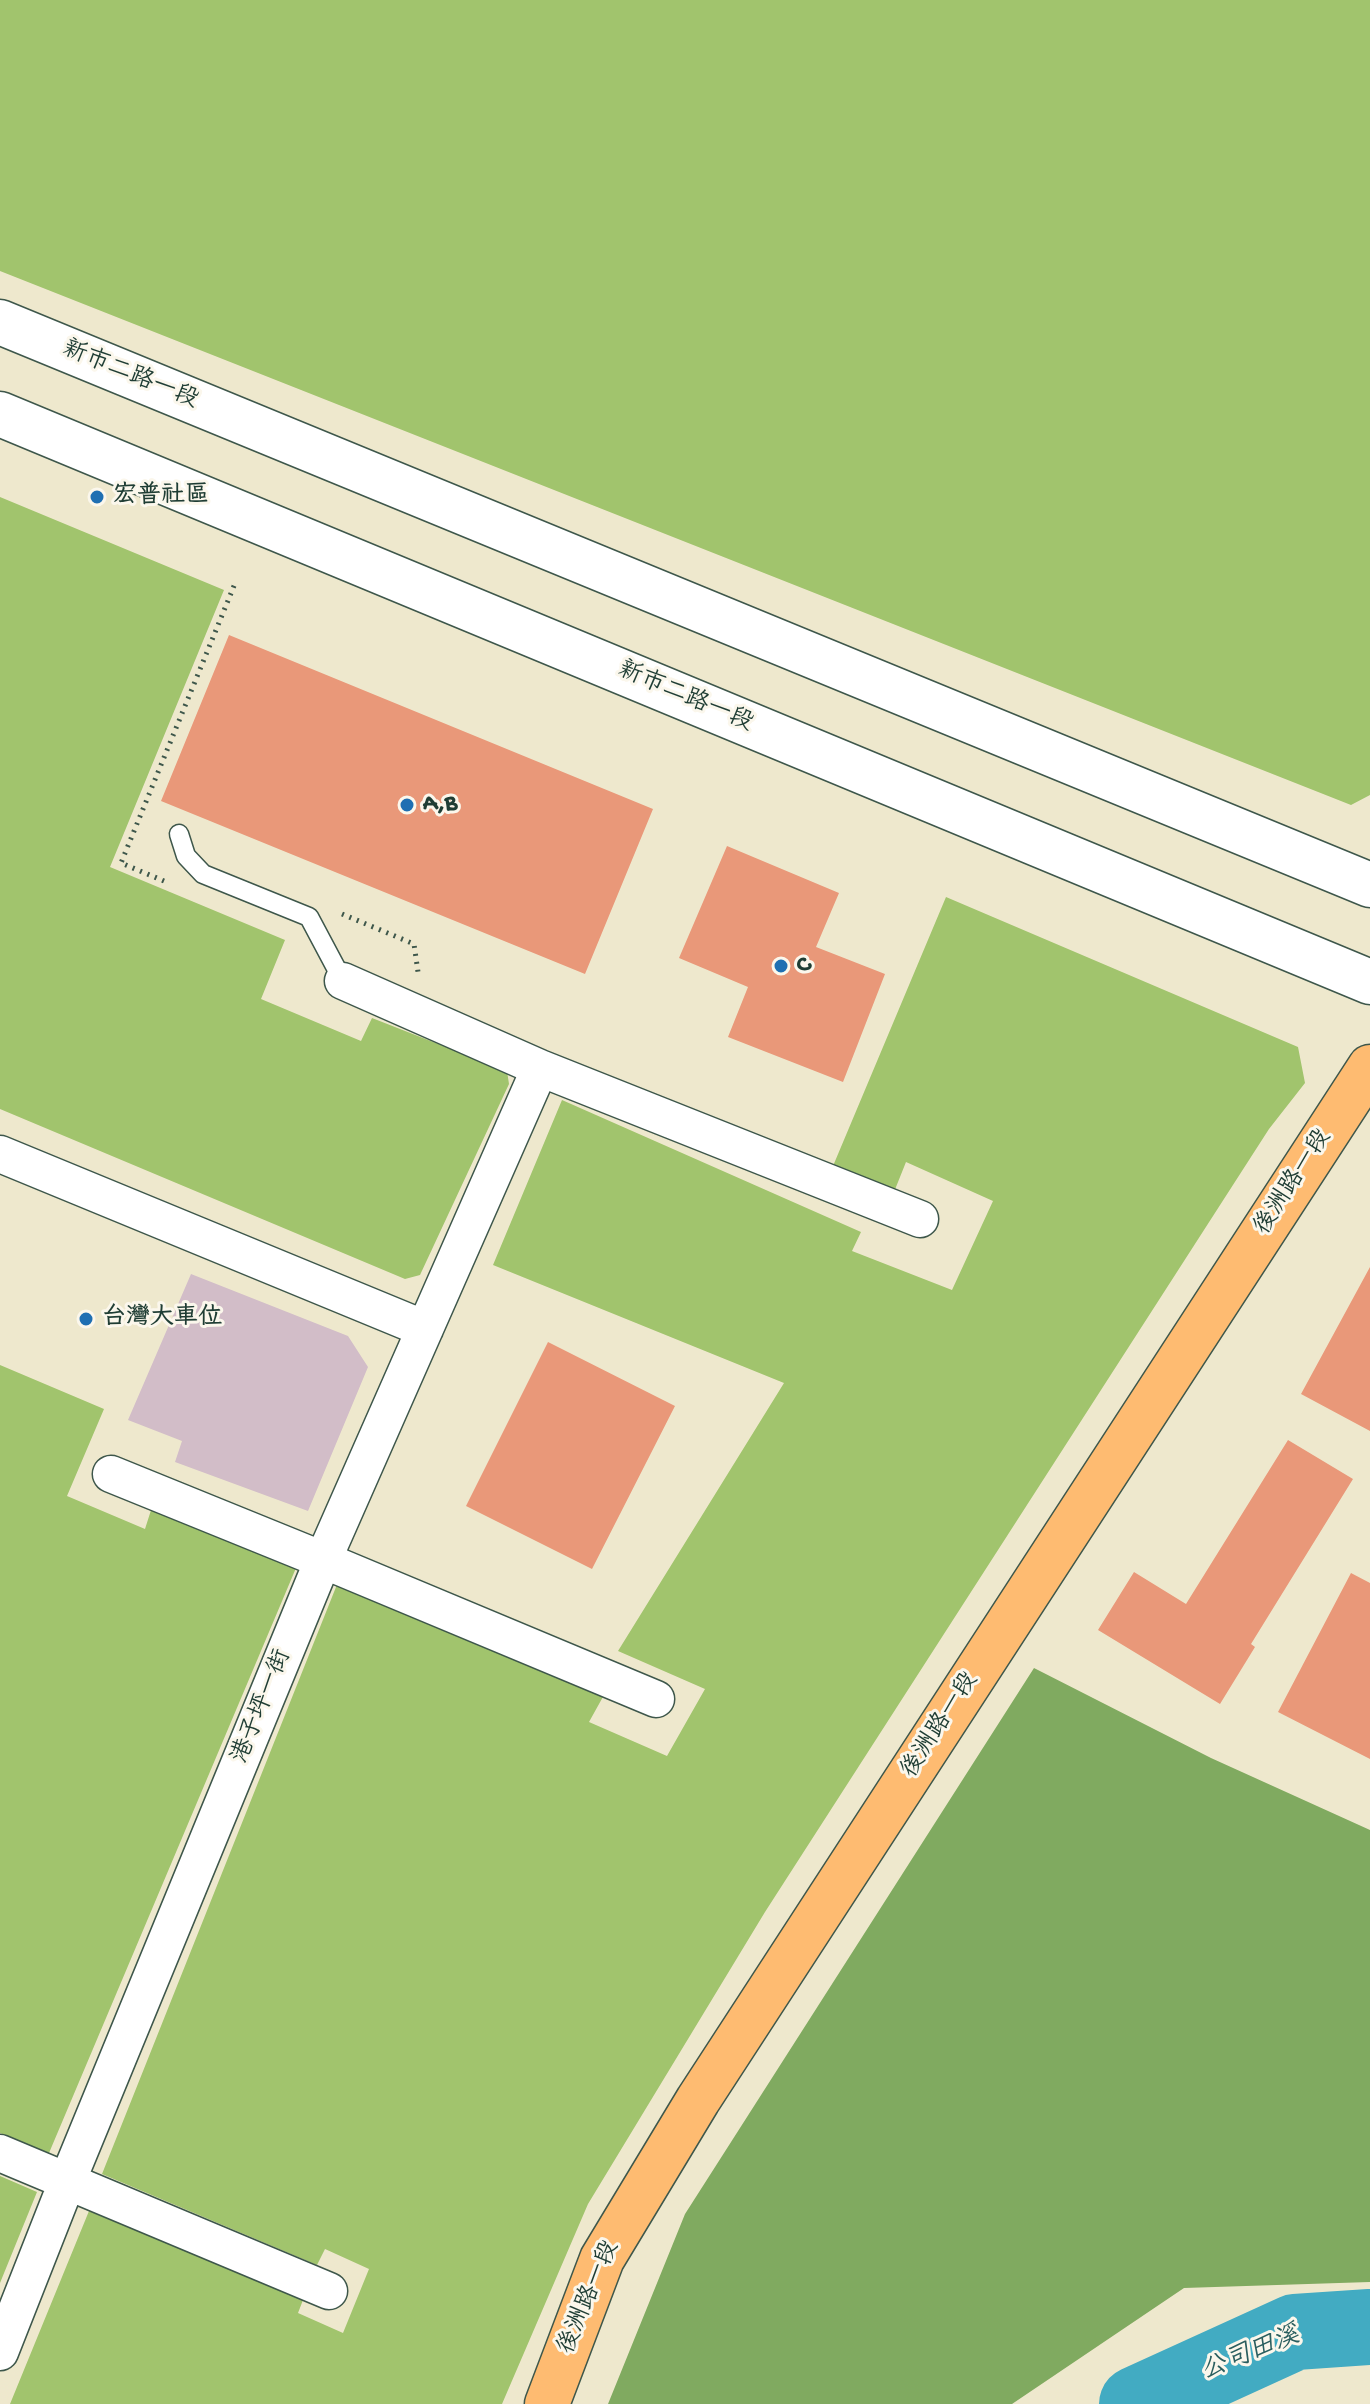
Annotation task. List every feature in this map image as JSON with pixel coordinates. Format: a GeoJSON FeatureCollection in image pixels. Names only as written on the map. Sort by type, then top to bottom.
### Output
{"type":"FeatureCollection","features":[{"type":"Feature","properties":{"kind":"main road","name":"後洲路一段"},"geometry":{"type":"LineString","coordinates":[[547,2404],[602,2259],[698,2100],[1370,1067]]}},
{"type":"Feature","properties":{"kind":"street","name":"新市二路一段"},"geometry":{"type":"LineString","coordinates":[[0,322],[1370,885]]}},
{"type":"Feature","properties":{"kind":"street","name":"新市二路一段"},"geometry":{"type":"LineString","coordinates":[[0,414],[1370,982]]}},
{"type":"Feature","properties":{"kind":"street"},"geometry":{"type":"LineString","coordinates":[[343,981],[540,1068],[920,1219]]}},
{"type":"Feature","properties":{"kind":"street","name":"港子坪一街"},"geometry":{"type":"LineString","coordinates":[[0,2352],[323,1560],[540,1068]]}},
{"type":"Feature","properties":{"kind":"street"},"geometry":{"type":"LineString","coordinates":[[0,1154],[425,1329]]}},
{"type":"Feature","properties":{"kind":"street"},"geometry":{"type":"LineString","coordinates":[[111,1474],[656,1699]]}},
{"type":"Feature","properties":{"kind":"street"},"geometry":{"type":"LineString","coordinates":[[0,2153],[329,2291]]}},
{"type":"Feature","properties":{"kind":"lane"},"geometry":{"type":"LineString","coordinates":[[179,834],[186,856],[203,874],[309,917],[343,981]]}},
{"type":"Feature","properties":{"kind":"path"},"geometry":{"type":"LineString","coordinates":[[164,881],[121,863],[236,581]]}},
{"type":"Feature","properties":{"kind":"path"},"geometry":{"type":"LineString","coordinates":[[300,913],[306,900],[414,944],[418,972]]}},
{"type":"Feature","properties":{"kind":"shaded area"},"geometry":{"type":"Polygon","coordinates":[[[191,1274],[348,1336],[368,1367],[308,1511],[175,1462],[182,1441],[128,1420],[191,1274]]]}},
{"type":"Feature","properties":{"kind":"green space"},"geometry":{"type":"Polygon","coordinates":[[[0,0],[1370,0],[1370,795],[1351,805],[0,271],[0,0]]]}},
{"type":"Feature","properties":{"kind":"green space"},"geometry":{"type":"Polygon","coordinates":[[[0,497],[224,590],[110,867],[285,940],[261,999],[361,1041],[372,1018],[507,1071],[509,1084],[420,1275],[405,1279],[0,1109],[0,497]]]}},
{"type":"Feature","properties":{"kind":"green space"},"geometry":{"type":"Polygon","coordinates":[[[946,897],[1298,1047],[1305,1083],[1269,1129],[765,1912],[588,2204],[502,2404],[10,2404],[89,2211],[303,2300],[298,2313],[343,2333],[369,2269],[325,2249],[317,2265],[102,2174],[338,1582],[604,1695],[589,1722],[667,1756],[705,1689],[618,1651],[784,1383],[493,1265],[562,1100],[861,1232],[852,1251],[952,1290],[993,1201],[906,1162],[894,1192],[833,1166],[946,897]]]}},
{"type":"Feature","properties":{"kind":"green space"},"geometry":{"type":"Polygon","coordinates":[[[0,1365],[104,1409],[67,1496],[145,1529],[152,1507],[296,1568],[49,2153],[0,2133],[0,1365]]]}},
{"type":"Feature","properties":{"kind":"green space"},"geometry":{"type":"Polygon","coordinates":[[[1034,1668],[1211,1758],[1370,1830],[1370,2282],[1184,2288],[1012,2404],[608,2404],[685,2214],[1034,1668]]]}},
{"type":"Feature","properties":{"kind":"green space"},"geometry":{"type":"Polygon","coordinates":[[[0,2176],[37,2192],[0,2283],[0,2176]]]}},
{"type":"Feature","properties":{"kind":"building","name":"A,B"},"geometry":{"type":"Polygon","coordinates":[[[229,635],[653,809],[585,974],[161,801],[229,635]]]}},
{"type":"Feature","properties":{"kind":"building","name":"C"},"geometry":{"type":"Polygon","coordinates":[[[727,846],[839,893],[816,947],[885,974],[843,1082],[728,1037],[748,987],[679,958],[727,846]]]}},
{"type":"Feature","properties":{"kind":"building"},"geometry":{"type":"Polygon","coordinates":[[[1370,1267],[1370,1431],[1301,1394],[1370,1267]]]}},
{"type":"Feature","properties":{"kind":"building"},"geometry":{"type":"Polygon","coordinates":[[[548,1342],[675,1406],[592,1569],[466,1506],[548,1342]]]}},
{"type":"Feature","properties":{"kind":"building"},"geometry":{"type":"Polygon","coordinates":[[[1288,1440],[1353,1479],[1251,1644],[1255,1647],[1220,1704],[1098,1630],[1134,1572],[1186,1604],[1288,1440]]]}},
{"type":"Feature","properties":{"kind":"building"},"geometry":{"type":"Polygon","coordinates":[[[1351,1573],[1370,1583],[1370,1759],[1278,1712],[1351,1573]]]}},
{"type":"Feature","properties":{"kind":"waterway","name":"公司田溪"},"geometry":{"type":"LineString","coordinates":[[1137,2404],[1295,2332],[1370,2327]]}},
{"type":"Feature","properties":{"kind":"place","name":"宏普社區"},"geometry":{"type":"Point","coordinates":[97,497]}},
{"type":"Feature","properties":{"kind":"place","name":"A,B"},"geometry":{"type":"Point","coordinates":[407,805]}},
{"type":"Feature","properties":{"kind":"place","name":"C"},"geometry":{"type":"Point","coordinates":[781,966]}},
{"type":"Feature","properties":{"kind":"place","name":"台灣大車位"},"geometry":{"type":"Point","coordinates":[86,1319]}}]}
